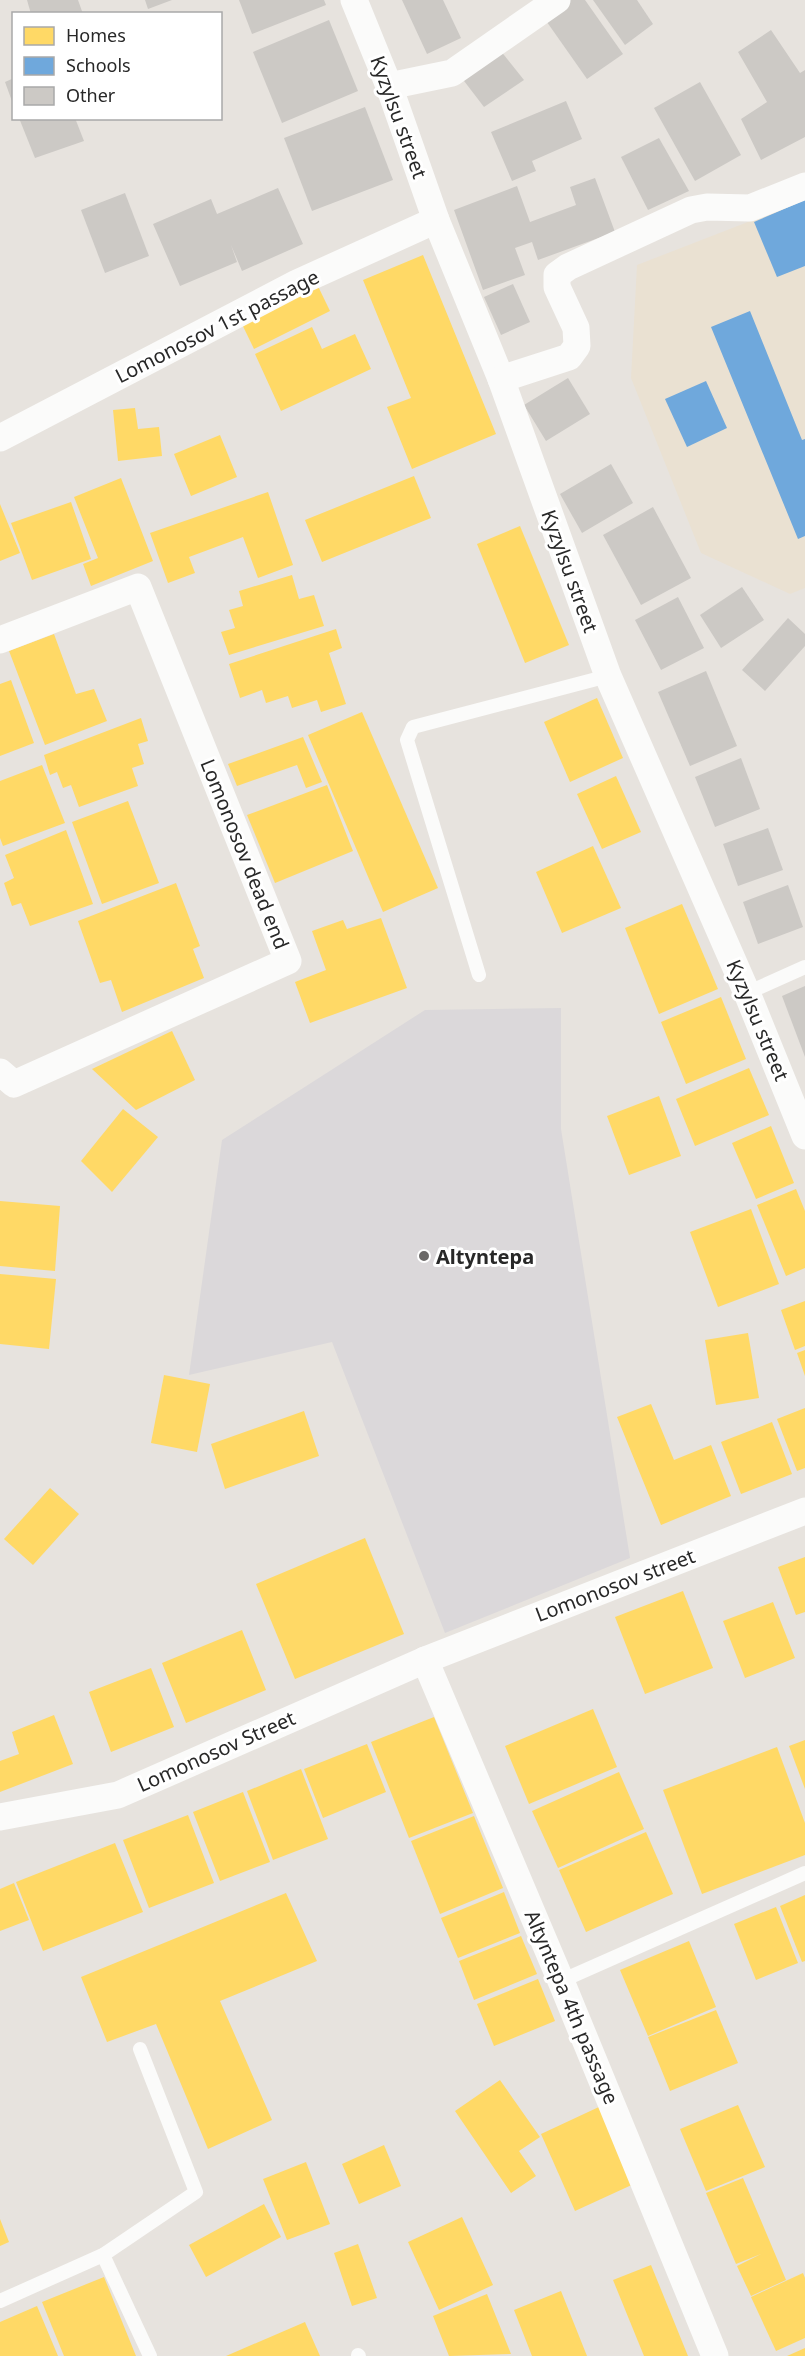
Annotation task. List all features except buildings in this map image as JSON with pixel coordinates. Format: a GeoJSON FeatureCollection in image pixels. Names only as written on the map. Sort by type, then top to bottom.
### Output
{"type":"FeatureCollection","features":[{"type":"Feature","properties":{"kind":"street","name":"Kyzylsu street"},"geometry":{"type":"LineString","coordinates":[[354,0],[389,86],[436,220],[501,379],[608,676],[747,993],[805,1136]]}},
{"type":"Feature","properties":{"kind":"street"},"geometry":{"type":"LineString","coordinates":[[389,86],[452,72],[557,0]]}},
{"type":"Feature","properties":{"kind":"street"},"geometry":{"type":"LineString","coordinates":[[501,379],[568,357],[577,346],[576,328],[557,287],[557,275],[568,267],[692,210],[707,207],[750,208],[805,186]]}},
{"type":"Feature","properties":{"kind":"street","name":"Lomonosov 1st passage"},"geometry":{"type":"LineString","coordinates":[[0,438],[297,283],[436,220]]}},
{"type":"Feature","properties":{"kind":"street","name":"Lomonosov dead end"},"geometry":{"type":"LineString","coordinates":[[0,640],[138,587],[288,961],[14,1084],[0,1072]]}},
{"type":"Feature","properties":{"kind":"street","name":"Lomonosov street"},"geometry":{"type":"LineString","coordinates":[[425,1660],[805,1511]]}},
{"type":"Feature","properties":{"kind":"street","name":"Lomonosov Street"},"geometry":{"type":"LineString","coordinates":[[0,1817],[118,1795],[425,1660]]}},
{"type":"Feature","properties":{"kind":"street","name":"Altyntepa 4th passage"},"geometry":{"type":"LineString","coordinates":[[425,1660],[561,1981],[715,2356]]}},
{"type":"Feature","properties":{"kind":"lane"},"geometry":{"type":"LineString","coordinates":[[479,975],[407,740],[408,734],[412,727],[608,676]]}},
{"type":"Feature","properties":{"kind":"lane"},"geometry":{"type":"LineString","coordinates":[[747,993],[805,967]]}},
{"type":"Feature","properties":{"kind":"lane"},"geometry":{"type":"LineString","coordinates":[[561,1981],[805,1873]]}},
{"type":"Feature","properties":{"kind":"lane"},"geometry":{"type":"LineString","coordinates":[[0,2301],[103,2255],[196,2192],[140,2049]]}},
{"type":"Feature","properties":{"kind":"lane"},"geometry":{"type":"LineString","coordinates":[[103,2255],[150,2356]]}},
{"type":"Feature","properties":{"kind":"shaded area"},"geometry":{"type":"Polygon","coordinates":[[[805,200],[805,588],[790,594],[701,553],[631,378],[637,265],[805,200]]]}},
{"type":"Feature","properties":{"kind":"shaded area"},"geometry":{"type":"Polygon","coordinates":[[[561,1008],[561,1129],[630,1558],[445,1633],[332,1342],[189,1375],[222,1140],[425,1010],[561,1008]]]}},
{"type":"Feature","properties":{"kind":"place","name":"Altyntepa"},"geometry":{"type":"Point","coordinates":[424,1256]}}]}
